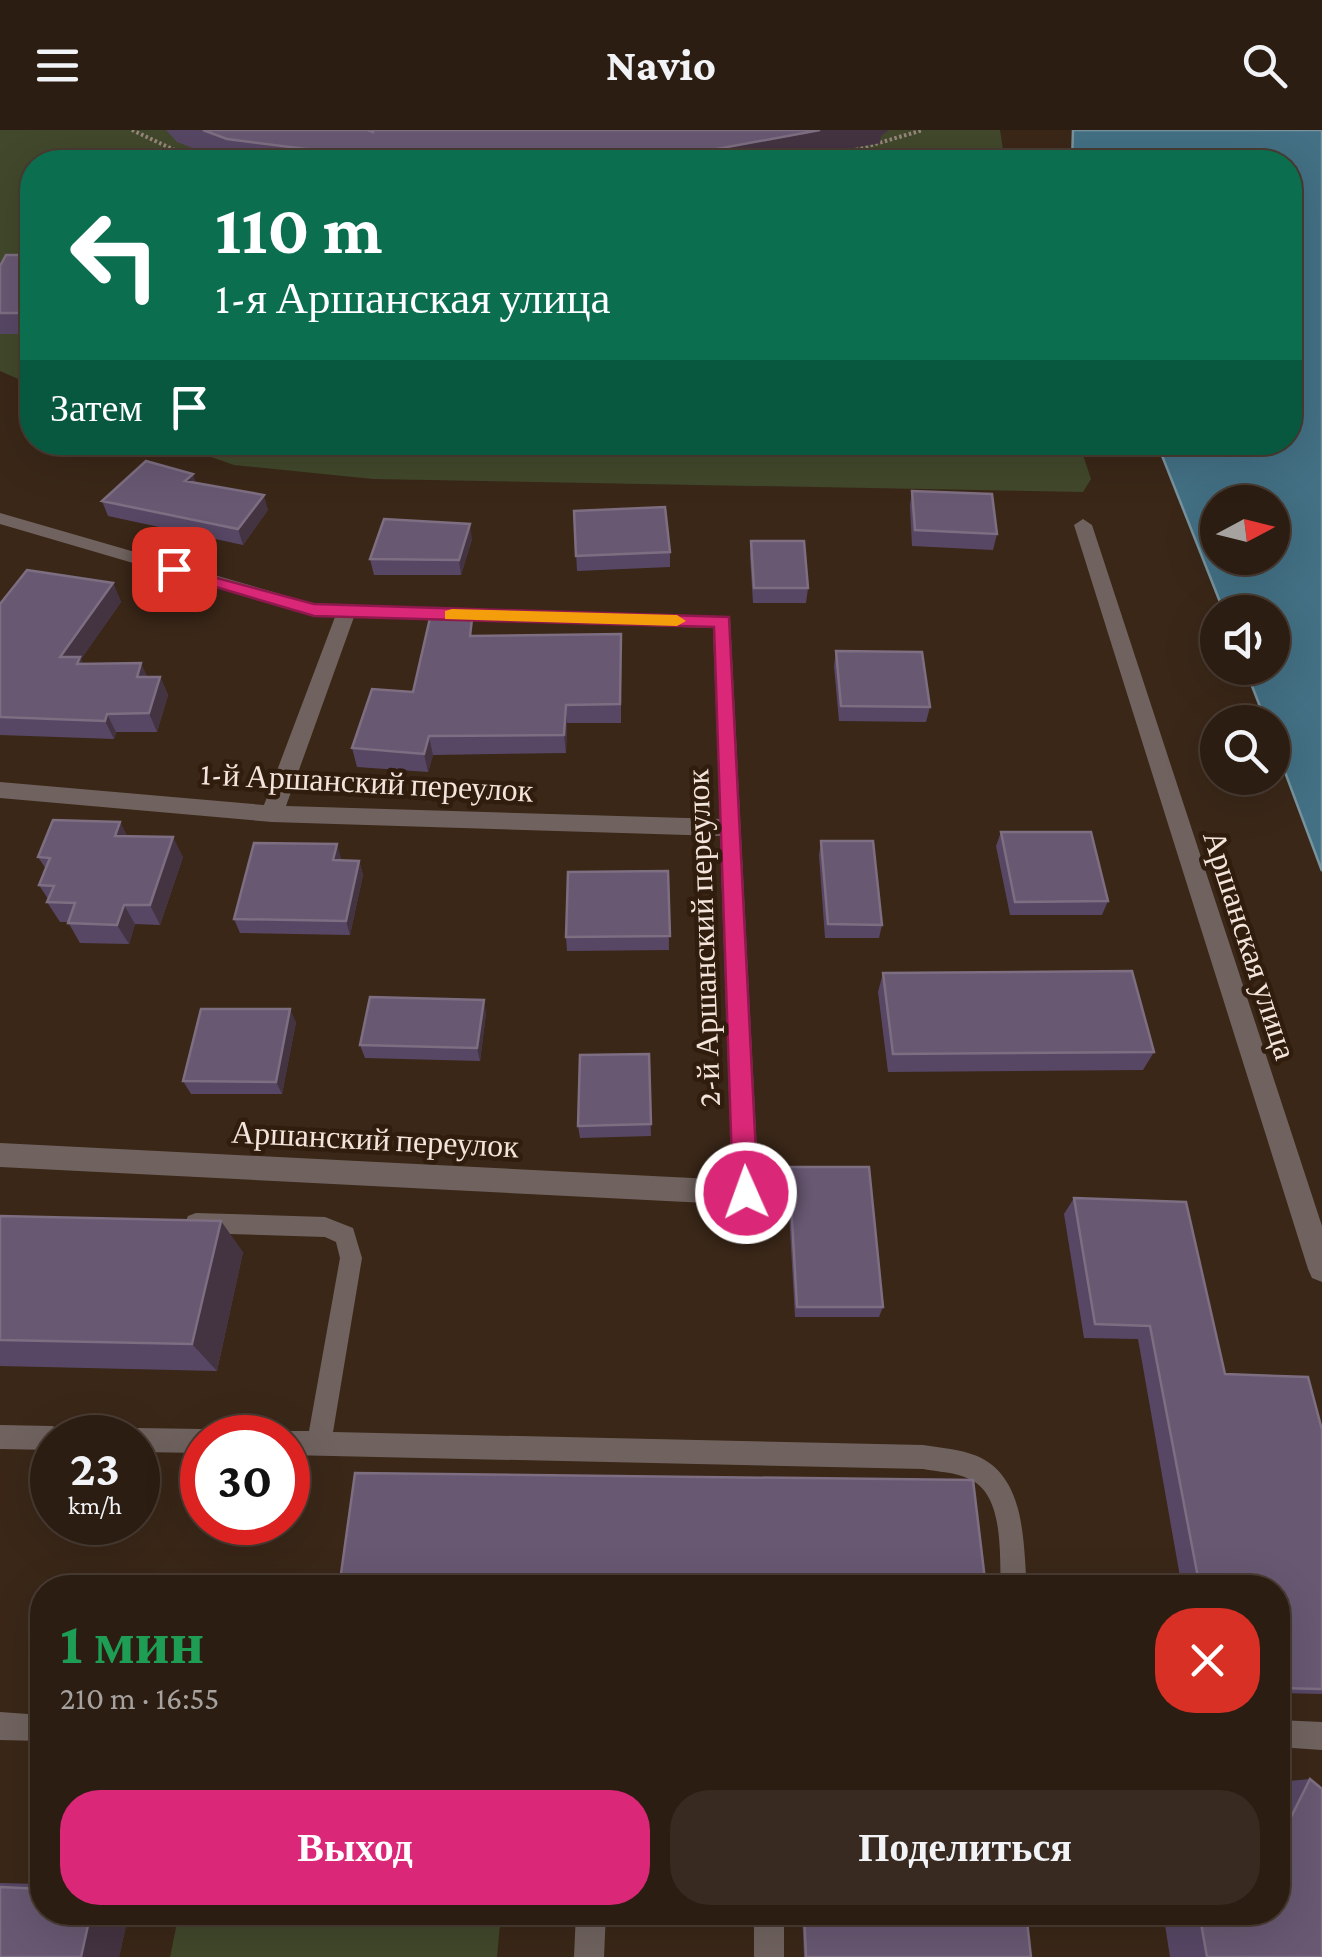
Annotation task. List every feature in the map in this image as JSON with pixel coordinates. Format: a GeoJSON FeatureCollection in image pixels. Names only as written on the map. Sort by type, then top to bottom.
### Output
{"type":"FeatureCollection","features":[{"type":"Feature","properties":{"kind":"street"},"geometry":{"type":"LineString","coordinates":[[0,518],[314,610],[346,612],[272,814]]}},
{"type":"Feature","properties":{"kind":"street","name":"Аршанская улица"},"geometry":{"type":"LineString","coordinates":[[1083,525],[1322,1269]]}},
{"type":"Feature","properties":{"kind":"street","name":"2-й Аршанский переулок"},"geometry":{"type":"LineString","coordinates":[[346,612],[723,622],[746,1193]]}},
{"type":"Feature","properties":{"kind":"street","name":"1-й Аршанский переулок"},"geometry":{"type":"LineString","coordinates":[[0,790],[272,814],[731,828]]}},
{"type":"Feature","properties":{"kind":"street","name":"Аршанский переулок"},"geometry":{"type":"LineString","coordinates":[[0,1155],[746,1193]]}},
{"type":"Feature","properties":{"kind":"lane"},"geometry":{"type":"LineString","coordinates":[[172,1222],[325,1227],[344,1234],[351,1258],[319,1444]]}},
{"type":"Feature","properties":{"kind":"lane"},"geometry":{"type":"LineString","coordinates":[[0,1437],[30,1438]]}},
{"type":"Feature","properties":{"kind":"lane"},"geometry":{"type":"LineString","coordinates":[[310,1444],[924,1457],[975,1467],[994,1484],[1005,1507],[1013,1575]]}},
{"type":"Feature","properties":{"kind":"lane"},"geometry":{"type":"LineString","coordinates":[[0,1726],[30,1727]]}},
{"type":"Feature","properties":{"kind":"lane"},"geometry":{"type":"LineString","coordinates":[[1290,1735],[1322,1736]]}},
{"type":"Feature","properties":{"kind":"lane"},"geometry":{"type":"LineString","coordinates":[[589,1957],[590,1925]]}},
{"type":"Feature","properties":{"kind":"lane"},"geometry":{"type":"LineString","coordinates":[[769,1925],[770,1957]]}},
{"type":"Feature","properties":{"kind":"path"},"geometry":{"type":"LineString","coordinates":[[132,130],[174,150]]}},
{"type":"Feature","properties":{"kind":"path"},"geometry":{"type":"LineString","coordinates":[[855,150],[923,130]]}},
{"type":"Feature","properties":{"kind":"green space"},"geometry":{"type":"Polygon","coordinates":[[[0,130],[1000,130],[1003,150],[20,150],[20,380],[0,371],[0,130]]]}},
{"type":"Feature","properties":{"kind":"green space"},"geometry":{"type":"Polygon","coordinates":[[[205,455],[1083,455],[1091,479],[1083,492],[373,479],[234,465],[205,455]]]}},
{"type":"Feature","properties":{"kind":"green space"},"geometry":{"type":"Polygon","coordinates":[[[176,1925],[500,1925],[497,1957],[170,1957],[176,1925]]]}},
{"type":"Feature","properties":{"kind":"water"},"geometry":{"type":"Polygon","coordinates":[[[1073,130],[1322,130],[1322,871],[1290,785],[1290,705],[1259,705],[1252,685],[1290,685],[1290,595],[1217,595],[1209,575],[1290,575],[1290,485],[1200,485],[1200,551],[1162,455],[1302,455],[1302,150],[1072,150],[1073,130]]]}},
{"type":"Feature","properties":{"kind":"building"},"geometry":{"type":"Polygon","coordinates":[[[203,130],[820,130],[711,150],[314,150],[227,139],[203,130]]]}},
{"type":"Feature","properties":{"kind":"building"},"geometry":{"type":"Polygon","coordinates":[[[6,255],[20,255],[20,313],[0,313],[0,266],[6,255]]]}},
{"type":"Feature","properties":{"kind":"building"},"geometry":{"type":"Polygon","coordinates":[[[146,461],[193,474],[185,481],[264,495],[238,529],[102,501],[146,461]]]}},
{"type":"Feature","properties":{"kind":"building"},"geometry":{"type":"Polygon","coordinates":[[[912,491],[992,494],[997,534],[915,530],[912,491]]]}},
{"type":"Feature","properties":{"kind":"building"},"geometry":{"type":"Polygon","coordinates":[[[665,507],[670,552],[576,556],[574,511],[665,507]]]}},
{"type":"Feature","properties":{"kind":"building"},"geometry":{"type":"Polygon","coordinates":[[[384,519],[470,524],[459,560],[370,559],[384,519]]]}},
{"type":"Feature","properties":{"kind":"building"},"geometry":{"type":"Polygon","coordinates":[[[751,541],[804,541],[808,588],[754,588],[751,541]]]}},
{"type":"Feature","properties":{"kind":"building"},"geometry":{"type":"Polygon","coordinates":[[[27,570],[113,583],[60,657],[80,657],[77,664],[141,663],[137,677],[160,677],[149,713],[107,714],[105,721],[0,717],[0,604],[27,570]]]}},
{"type":"Feature","properties":{"kind":"building"},"geometry":{"type":"Polygon","coordinates":[[[430,618],[472,619],[470,636],[621,634],[620,704],[566,705],[564,735],[429,736],[424,754],[352,748],[372,689],[413,692],[430,618]]]}},
{"type":"Feature","properties":{"kind":"building"},"geometry":{"type":"Polygon","coordinates":[[[836,651],[922,652],[930,707],[841,706],[836,651]]]}},
{"type":"Feature","properties":{"kind":"building"},"geometry":{"type":"Polygon","coordinates":[[[53,820],[120,822],[115,836],[173,837],[150,905],[124,905],[117,925],[68,923],[75,903],[47,902],[54,886],[39,885],[50,858],[38,857],[53,820]]]}},
{"type":"Feature","properties":{"kind":"building"},"geometry":{"type":"Polygon","coordinates":[[[1001,832],[1091,832],[1108,901],[1015,902],[1001,832]]]}},
{"type":"Feature","properties":{"kind":"building"},"geometry":{"type":"Polygon","coordinates":[[[821,841],[873,841],[882,925],[828,924],[821,841]]]}},
{"type":"Feature","properties":{"kind":"building"},"geometry":{"type":"Polygon","coordinates":[[[254,843],[337,844],[333,860],[359,861],[346,921],[234,919],[254,843]]]}},
{"type":"Feature","properties":{"kind":"building"},"geometry":{"type":"Polygon","coordinates":[[[668,871],[670,936],[566,937],[568,872],[668,871]]]}},
{"type":"Feature","properties":{"kind":"building"},"geometry":{"type":"Polygon","coordinates":[[[1132,971],[1154,1052],[893,1054],[883,973],[1132,971]]]}},
{"type":"Feature","properties":{"kind":"building"},"geometry":{"type":"Polygon","coordinates":[[[370,997],[484,1000],[477,1048],[360,1045],[370,997]]]}},
{"type":"Feature","properties":{"kind":"building"},"geometry":{"type":"Polygon","coordinates":[[[201,1009],[290,1009],[276,1082],[183,1081],[201,1009]]]}},
{"type":"Feature","properties":{"kind":"building"},"geometry":{"type":"Polygon","coordinates":[[[649,1054],[651,1124],[578,1126],[580,1055],[649,1054]]]}},
{"type":"Feature","properties":{"kind":"building"},"geometry":{"type":"Polygon","coordinates":[[[789,1167],[869,1167],[883,1307],[797,1307],[789,1167]]]}},
{"type":"Feature","properties":{"kind":"building"},"geometry":{"type":"Polygon","coordinates":[[[1074,1198],[1186,1202],[1225,1374],[1308,1377],[1322,1430],[1322,1689],[1290,1688],[1290,1575],[1198,1575],[1150,1326],[1095,1324],[1074,1198]]]}},
{"type":"Feature","properties":{"kind":"building"},"geometry":{"type":"Polygon","coordinates":[[[0,1216],[221,1221],[192,1344],[0,1340],[0,1216]]]}},
{"type":"Feature","properties":{"kind":"building"},"geometry":{"type":"Polygon","coordinates":[[[355,1473],[973,1480],[984,1575],[341,1575],[355,1473]]]}},
{"type":"Feature","properties":{"kind":"building"},"geometry":{"type":"Polygon","coordinates":[[[1310,1779],[1322,1789],[1322,1957],[1207,1957],[1201,1925],[1290,1925],[1290,1819],[1310,1779]]]}},
{"type":"Feature","properties":{"kind":"building"},"geometry":{"type":"Polygon","coordinates":[[[0,1887],[30,1888],[30,1925],[88,1925],[81,1957],[0,1957],[0,1887]]]}},
{"type":"Feature","properties":{"kind":"building"},"geometry":{"type":"Polygon","coordinates":[[[805,1925],[1027,1925],[1031,1957],[806,1957],[805,1925]]]}},
{"type":"Feature","properties":{"kind":"slow traffic"},"geometry":{"type":"LineString","coordinates":[[452,615],[677,621]]}},
{"type":"Feature","properties":{"kind":"route"},"geometry":{"type":"LineString","coordinates":[[174,569],[314,610],[723,622],[746,1193]]}}]}
